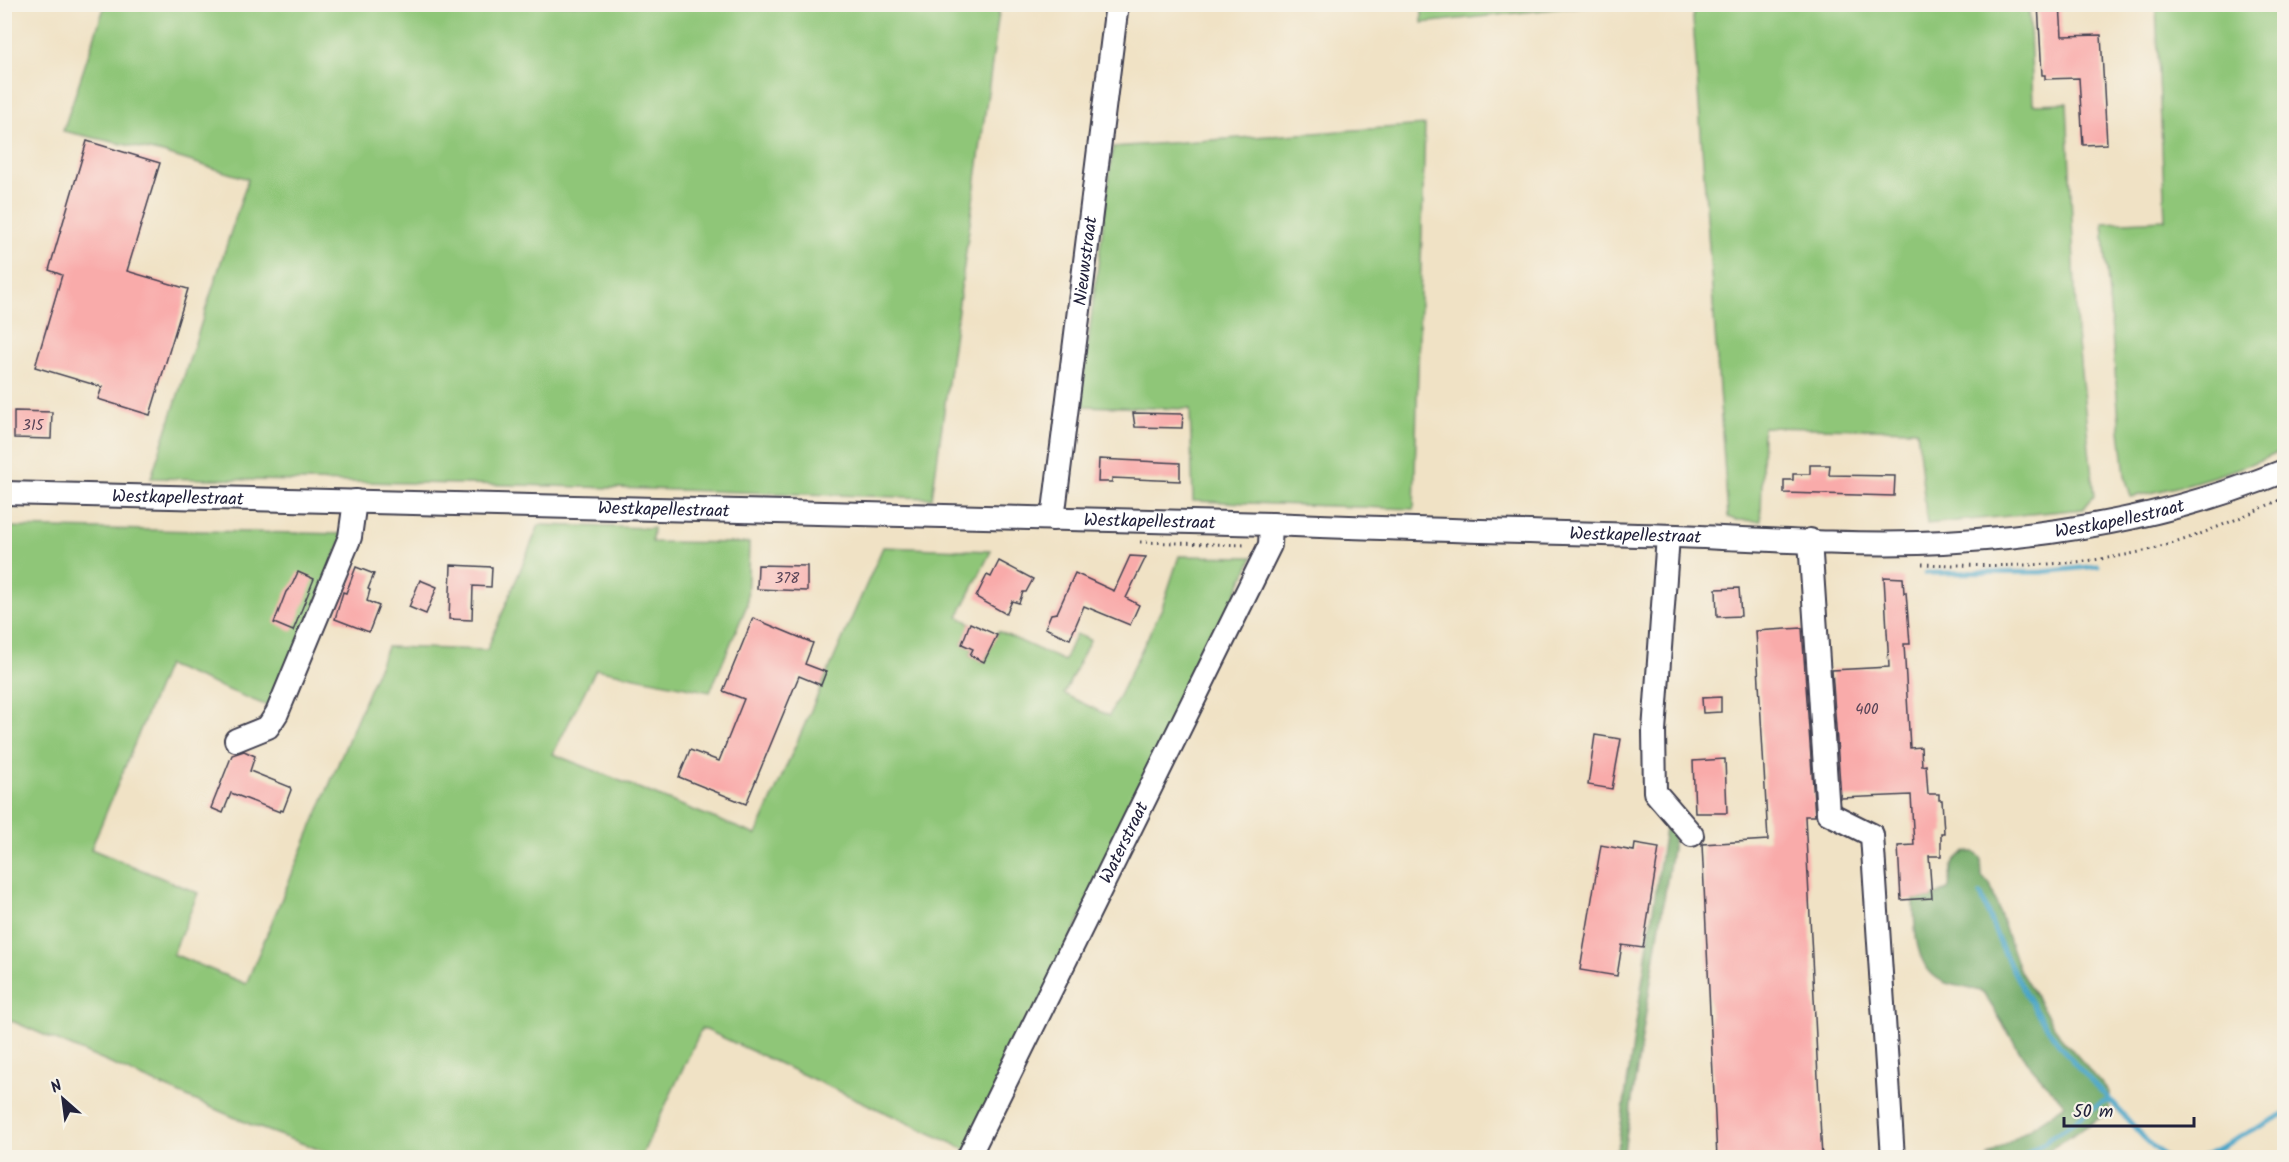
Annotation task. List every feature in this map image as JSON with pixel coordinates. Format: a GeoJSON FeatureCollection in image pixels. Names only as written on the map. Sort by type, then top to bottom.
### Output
{"type":"FeatureCollection","features":[{"type":"Feature","properties":{"kind":"street","name":"Nieuwstraat"},"geometry":{"type":"LineString","coordinates":[[1053,519],[1117,4]]}},
{"type":"Feature","properties":{"kind":"street","name":"Westkapellestraat"},"geometry":{"type":"LineString","coordinates":[[4,493],[1271,524],[1413,530],[1915,543],[2066,531],[2138,517],[2184,505],[2284,471]]}},
{"type":"Feature","properties":{"kind":"street"},"geometry":{"type":"LineString","coordinates":[[236,740],[268,727],[277,713],[350,537],[355,501]]}},
{"type":"Feature","properties":{"kind":"street","name":"Waterstraat"},"geometry":{"type":"LineString","coordinates":[[968,1158],[1270,545],[1271,524]]}},
{"type":"Feature","properties":{"kind":"street"},"geometry":{"type":"LineString","coordinates":[[1668,536],[1654,731],[1656,792],[1692,835]]}},
{"type":"Feature","properties":{"kind":"street"},"geometry":{"type":"LineString","coordinates":[[1810,540],[1828,813],[1872,835],[1893,1158]]}},
{"type":"Feature","properties":{"kind":"green space"},"geometry":{"type":"Polygon","coordinates":[[[1422,4],[1593,5],[1422,23],[1422,4]]]}},
{"type":"Feature","properties":{"kind":"green space"},"geometry":{"type":"Polygon","coordinates":[[[105,5],[1000,5],[932,498],[518,485],[151,478],[248,179],[163,153],[63,131],[105,5]]]}},
{"type":"Feature","properties":{"kind":"green space"},"geometry":{"type":"Polygon","coordinates":[[[1692,5],[2029,5],[2033,104],[2067,103],[2077,334],[2094,496],[2083,509],[1927,524],[1917,430],[1763,427],[1761,521],[1735,520],[1728,517],[1692,5]]]}},
{"type":"Feature","properties":{"kind":"green space"},"geometry":{"type":"Polygon","coordinates":[[[2156,5],[2284,5],[2284,450],[2209,478],[2131,497],[2125,476],[2119,420],[2103,223],[2165,220],[2156,5]]]}},
{"type":"Feature","properties":{"kind":"green space"},"geometry":{"type":"Polygon","coordinates":[[[1425,125],[1414,509],[1193,501],[1190,409],[1080,406],[1113,147],[1425,125]]]}},
{"type":"Feature","properties":{"kind":"green space"},"geometry":{"type":"Polygon","coordinates":[[[539,525],[653,528],[652,542],[749,543],[747,605],[710,692],[596,669],[553,754],[756,835],[883,547],[991,551],[958,617],[971,623],[962,644],[973,649],[970,655],[984,662],[998,631],[1064,661],[1076,634],[1090,640],[1064,694],[1109,716],[1162,608],[1179,556],[1253,557],[969,1151],[702,1028],[641,1157],[340,1157],[254,1126],[5,1018],[5,527],[344,534],[275,709],[167,665],[91,849],[198,893],[173,954],[246,984],[387,647],[487,650],[539,525]]]}},
{"type":"Feature","properties":{"kind":"green space"},"geometry":{"type":"Polygon","coordinates":[[[1667,815],[1676,824],[1623,1157],[1616,1158],[1667,815]]]}},
{"type":"Feature","properties":{"kind":"green space"},"geometry":{"type":"Polygon","coordinates":[[[1966,852],[1974,852],[1981,858],[1982,877],[1990,884],[2019,970],[2060,1036],[2109,1092],[2109,1112],[2038,1157],[1987,1157],[2065,1105],[2026,1061],[1983,992],[1946,983],[1935,977],[1922,959],[1918,947],[1914,899],[1932,898],[1949,888],[1953,863],[1966,852]]]}},
{"type":"Feature","properties":{"kind":"building"},"geometry":{"type":"Polygon","coordinates":[[[2038,4],[2060,4],[2062,36],[2101,35],[2107,144],[2083,145],[2079,78],[2045,79],[2045,75],[2042,75],[2038,4]]]}},
{"type":"Feature","properties":{"kind":"building"},"geometry":{"type":"Polygon","coordinates":[[[87,141],[160,163],[127,271],[188,289],[150,415],[98,399],[102,387],[35,367],[62,275],[49,270],[87,141]]]}},
{"type":"Feature","properties":{"kind":"building"},"geometry":{"type":"Polygon","coordinates":[[[14,411],[52,412],[51,439],[14,438],[14,411]]]}},
{"type":"Feature","properties":{"kind":"building"},"geometry":{"type":"Polygon","coordinates":[[[1133,413],[1183,414],[1182,428],[1135,427],[1133,413]]]}},
{"type":"Feature","properties":{"kind":"building"},"geometry":{"type":"Polygon","coordinates":[[[1099,459],[1180,463],[1180,481],[1112,478],[1112,482],[1098,482],[1099,459]]]}},
{"type":"Feature","properties":{"kind":"building"},"geometry":{"type":"Polygon","coordinates":[[[1810,465],[1830,465],[1829,475],[1895,476],[1894,496],[1784,493],[1784,480],[1793,480],[1793,474],[1810,474],[1810,465]]]}},
{"type":"Feature","properties":{"kind":"building"},"geometry":{"type":"Polygon","coordinates":[[[1130,556],[1146,557],[1126,598],[1139,605],[1130,625],[1084,606],[1070,639],[1045,628],[1051,614],[1057,613],[1075,573],[1114,591],[1130,556]]]}},
{"type":"Feature","properties":{"kind":"building"},"geometry":{"type":"Polygon","coordinates":[[[999,561],[1033,579],[1026,592],[1023,592],[1019,603],[1012,601],[1006,614],[976,597],[987,575],[991,577],[999,561]]]}},
{"type":"Feature","properties":{"kind":"building"},"geometry":{"type":"Polygon","coordinates":[[[451,565],[492,567],[491,587],[473,586],[472,620],[449,619],[451,565]]]}},
{"type":"Feature","properties":{"kind":"building"},"geometry":{"type":"Polygon","coordinates":[[[758,565],[807,566],[807,591],[757,589],[758,565]]]}},
{"type":"Feature","properties":{"kind":"building"},"geometry":{"type":"Polygon","coordinates":[[[356,567],[374,574],[368,589],[370,590],[367,601],[379,606],[369,632],[335,619],[343,592],[346,593],[356,567]]]}},
{"type":"Feature","properties":{"kind":"building"},"geometry":{"type":"Polygon","coordinates":[[[298,572],[314,579],[293,631],[274,623],[286,592],[298,572]]]}},
{"type":"Feature","properties":{"kind":"building"},"geometry":{"type":"Polygon","coordinates":[[[1884,577],[1903,578],[1910,644],[1904,644],[1910,748],[1921,747],[1922,766],[1926,765],[1928,794],[1939,794],[1939,800],[1942,800],[1944,833],[1941,833],[1941,856],[1929,856],[1932,898],[1901,900],[1898,846],[1914,845],[1911,795],[1841,798],[1832,670],[1889,667],[1884,577]]]}},
{"type":"Feature","properties":{"kind":"building"},"geometry":{"type":"Polygon","coordinates":[[[420,580],[437,587],[426,614],[409,607],[420,580]]]}},
{"type":"Feature","properties":{"kind":"building"},"geometry":{"type":"Polygon","coordinates":[[[1739,588],[1741,616],[1717,617],[1716,589],[1739,588]]]}},
{"type":"Feature","properties":{"kind":"building"},"geometry":{"type":"Polygon","coordinates":[[[753,618],[813,643],[805,664],[826,672],[821,685],[799,676],[746,804],[679,777],[690,750],[719,761],[744,699],[723,691],[753,618]]]}},
{"type":"Feature","properties":{"kind":"building"},"geometry":{"type":"Polygon","coordinates":[[[970,623],[997,635],[984,662],[970,655],[973,649],[962,644],[970,623]]]}},
{"type":"Feature","properties":{"kind":"building"},"geometry":{"type":"Polygon","coordinates":[[[1802,628],[1815,816],[1805,816],[1822,1158],[1717,1158],[1702,844],[1768,840],[1756,631],[1802,628]]]}},
{"type":"Feature","properties":{"kind":"building"},"geometry":{"type":"Polygon","coordinates":[[[1721,697],[1721,712],[1703,713],[1702,698],[1721,697]]]}},
{"type":"Feature","properties":{"kind":"building"},"geometry":{"type":"Polygon","coordinates":[[[1595,735],[1621,739],[1612,789],[1588,785],[1595,735]]]}},
{"type":"Feature","properties":{"kind":"building"},"geometry":{"type":"Polygon","coordinates":[[[244,751],[255,756],[250,771],[290,787],[283,811],[280,812],[231,793],[223,813],[211,808],[232,755],[244,751]]]}},
{"type":"Feature","properties":{"kind":"building"},"geometry":{"type":"Polygon","coordinates":[[[1725,759],[1727,813],[1695,813],[1693,761],[1725,759]]]}},
{"type":"Feature","properties":{"kind":"building"},"geometry":{"type":"Polygon","coordinates":[[[1635,844],[1659,848],[1643,948],[1622,945],[1617,976],[1580,970],[1601,845],[1634,851],[1635,844]]]}},
{"type":"Feature","properties":{"kind":"waterway"},"geometry":{"type":"LineString","coordinates":[[1926,573],[2042,572],[2098,566]]}},
{"type":"Feature","properties":{"kind":"waterway"},"geometry":{"type":"LineString","coordinates":[[1981,894],[2006,957],[2027,997],[2071,1059],[2111,1101]]}},
{"type":"Feature","properties":{"kind":"waterway"},"geometry":{"type":"LineString","coordinates":[[2021,1158],[2102,1102],[2111,1101],[2144,1138],[2166,1158]]}},
{"type":"Feature","properties":{"kind":"waterway"},"geometry":{"type":"LineString","coordinates":[[2200,1158],[2284,1114]]}}]}
